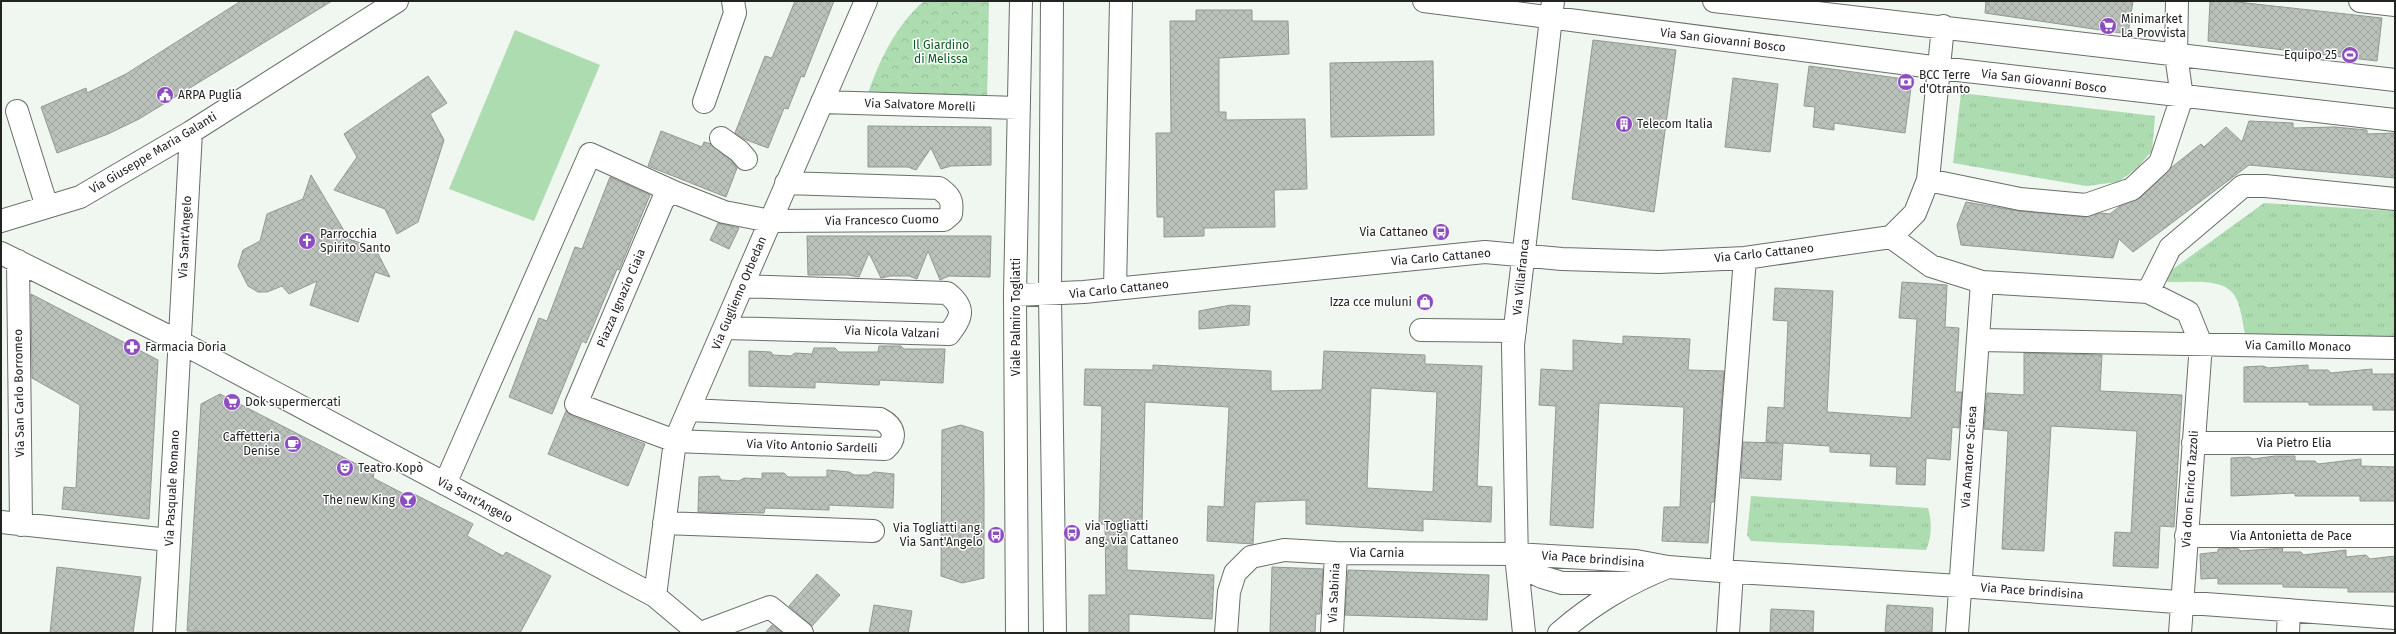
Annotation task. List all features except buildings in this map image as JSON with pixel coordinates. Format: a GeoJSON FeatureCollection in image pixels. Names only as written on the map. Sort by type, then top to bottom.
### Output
{"type":"FeatureCollection","features":[{"type":"Feature","properties":{"kind":"street","name":"Via Giuseppe Maria Galanti"},"geometry":{"type":"LineString","coordinates":[[1,221],[80,197],[191,132],[397,1]]}},
{"type":"Feature","properties":{"kind":"street"},"geometry":{"type":"LineString","coordinates":[[704,102],[734,13],[733,1]]}},
{"type":"Feature","properties":{"kind":"street","name":"Via Gugliemo Orbedan"},"geometry":{"type":"LineString","coordinates":[[655,596],[675,441],[866,1]]}},
{"type":"Feature","properties":{"kind":"street","name":"Viale Palmiro Togliatti"},"geometry":{"type":"LineString","coordinates":[[1017,633],[1015,295],[1021,1]]}},
{"type":"Feature","properties":{"kind":"street"},"geometry":{"type":"LineString","coordinates":[[1052,1],[1050,295],[1055,633]]}},
{"type":"Feature","properties":{"kind":"street"},"geometry":{"type":"LineString","coordinates":[[1115,289],[1121,1]]}},
{"type":"Feature","properties":{"kind":"street","name":"Via San Giovanni Bosco"},"geometry":{"type":"LineString","coordinates":[[1424,1],[1552,9],[1940,68],[2182,97],[2395,120]]}},
{"type":"Feature","properties":{"kind":"street"},"geometry":{"type":"LineString","coordinates":[[1714,1],[1943,26],[2395,80]]}},
{"type":"Feature","properties":{"kind":"street"},"geometry":{"type":"LineString","coordinates":[[1928,180],[2020,199],[2086,205],[2132,189],[2160,163],[2182,97],[2176,55],[2177,1]]}},
{"type":"Feature","properties":{"kind":"street"},"geometry":{"type":"LineString","coordinates":[[2360,1],[2395,5]]}},
{"type":"Feature","properties":{"kind":"street","name":"Via Villafranca"},"geometry":{"type":"LineString","coordinates":[[1524,633],[1517,559],[1515,331],[1522,255],[1552,9]]}},
{"type":"Feature","properties":{"kind":"street"},"geometry":{"type":"LineString","coordinates":[[1943,26],[1928,180],[1915,213],[1891,237],[1931,266],[1982,282],[2148,292],[2188,312],[2201,344]]}},
{"type":"Feature","properties":{"kind":"street","name":"Via Salvatore Morelli"},"geometry":{"type":"LineString","coordinates":[[822,102],[1019,108]]}},
{"type":"Feature","properties":{"kind":"street"},"geometry":{"type":"LineString","coordinates":[[17,111],[47,207]]}},
{"type":"Feature","properties":{"kind":"street","name":"Via Sant'Angelo"},"geometry":{"type":"LineString","coordinates":[[180,342],[191,132]]}},
{"type":"Feature","properties":{"kind":"street"},"geometry":{"type":"LineString","coordinates":[[721,138],[746,158]]}},
{"type":"Feature","properties":{"kind":"street"},"geometry":{"type":"LineString","coordinates":[[445,484],[590,154],[676,193],[724,212],[770,221]]}},
{"type":"Feature","properties":{"kind":"street","name":"Via Francesco Cuomo"},"geometry":{"type":"LineString","coordinates":[[770,221],[944,220],[952,214],[953,204],[949,195],[939,188],[786,184]]}},
{"type":"Feature","properties":{"kind":"street"},"geometry":{"type":"LineString","coordinates":[[2148,292],[2170,248],[2243,186],[2265,186],[2395,198]]}},
{"type":"Feature","properties":{"kind":"street","name":"Piazza Ignazio Ciaia"},"geometry":{"type":"LineString","coordinates":[[675,441],[576,404],[663,200],[668,195],[676,193]]}},
{"type":"Feature","properties":{"kind":"street","name":"Via Carlo Cattaneo"},"geometry":{"type":"LineString","coordinates":[[1015,295],[1050,295],[1485,252],[1562,259],[1659,262],[1745,258],[1891,237]]}},
{"type":"Feature","properties":{"kind":"street","name":"Via Sant'Angelo"},"geometry":{"type":"LineString","coordinates":[[10,257],[180,342],[655,596],[700,633]]}},
{"type":"Feature","properties":{"kind":"street","name":"Via San Carlo Borromeo"},"geometry":{"type":"LineString","coordinates":[[10,257],[11,524],[169,540]]}},
{"type":"Feature","properties":{"kind":"street"},"geometry":{"type":"LineString","coordinates":[[1728,633],[1726,571],[1745,258]]}},
{"type":"Feature","properties":{"kind":"street","name":"Via Amatore Sciesa"},"geometry":{"type":"LineString","coordinates":[[1957,633],[1959,586],[1982,282]]}},
{"type":"Feature","properties":{"kind":"street","name":"Via Nicola Valzani"},"geometry":{"type":"LineString","coordinates":[[724,328],[949,334],[959,321],[961,313],[954,299],[946,293],[742,286]]}},
{"type":"Feature","properties":{"kind":"street"},"geometry":{"type":"LineString","coordinates":[[1421,330],[1515,331]]}},
{"type":"Feature","properties":{"kind":"street","name":"Via Camillo Monaco"},"geometry":{"type":"LineString","coordinates":[[1978,340],[2395,348]]}},
{"type":"Feature","properties":{"kind":"street","name":"Via Pasquale Romano"},"geometry":{"type":"LineString","coordinates":[[164,633],[180,342]]}},
{"type":"Feature","properties":{"kind":"street","name":"Via don Enrico Tazzoli"},"geometry":{"type":"LineString","coordinates":[[2180,633],[2201,344]]}},
{"type":"Feature","properties":{"kind":"street","name":"Via Vito Antonio Sardelli"},"geometry":{"type":"LineString","coordinates":[[675,441],[885,449],[891,444],[894,435],[889,423],[880,419],[688,410]]}},
{"type":"Feature","properties":{"kind":"street","name":"Via Pietro Elia"},"geometry":{"type":"LineString","coordinates":[[2193,444],[2395,443]]}},
{"type":"Feature","properties":{"kind":"street"},"geometry":{"type":"LineString","coordinates":[[664,523],[873,531]]}},
{"type":"Feature","properties":{"kind":"street","name":"Via Antonietta de Pace"},"geometry":{"type":"LineString","coordinates":[[2186,536],[2395,536]]}},
{"type":"Feature","properties":{"kind":"street","name":"Via Carnia"},"geometry":{"type":"LineString","coordinates":[[1226,633],[1229,592],[1235,573],[1251,557],[1272,551],[1303,550],[1336,553],[1517,559]]}},
{"type":"Feature","properties":{"kind":"street","name":"Via Sabinia"},"geometry":{"type":"LineString","coordinates":[[1332,633],[1336,553]]}},
{"type":"Feature","properties":{"kind":"street","name":"Via Pace brindisina"},"geometry":{"type":"LineString","coordinates":[[1517,559],[1636,561],[1668,567],[2182,601],[2395,618]]}},
{"type":"Feature","properties":{"kind":"street","name":"Via Pace brindisina"},"geometry":{"type":"LineString","coordinates":[[1517,559],[1542,577],[1562,583],[1630,583]]}},
{"type":"Feature","properties":{"kind":"street","name":"Via Pace brindisina"},"geometry":{"type":"LineString","coordinates":[[1559,633],[1584,612],[1630,583],[1668,567]]}},
{"type":"Feature","properties":{"kind":"street"},"geometry":{"type":"LineString","coordinates":[[700,633],[770,607],[802,633]]}},
{"type":"Feature","properties":{"kind":"street"},"geometry":{"type":"LineString","coordinates":[[2288,633],[2289,610]]}},
{"type":"Feature","properties":{"kind":"green space","name":"Il Giardino di Melissa"},"geometry":{"type":"Polygon","coordinates":[[[924,1],[989,1],[987,101],[866,99],[882,59],[896,34],[904,22],[924,1]]]}},
{"type":"Feature","properties":{"kind":"green space"},"geometry":{"type":"Polygon","coordinates":[[[515,30],[600,65],[534,221],[449,189],[515,30]]]}},
{"type":"Feature","properties":{"kind":"green space"},"geometry":{"type":"Polygon","coordinates":[[[1961,93],[2155,116],[2152,151],[2137,168],[2118,182],[2086,186],[1953,163],[1961,93]]]}},
{"type":"Feature","properties":{"kind":"green space"},"geometry":{"type":"Polygon","coordinates":[[[2264,203],[2395,211],[2395,337],[2245,334],[2241,312],[2235,296],[2226,287],[2219,284],[2202,282],[2168,282],[2162,277],[2264,203]]]}},
{"type":"Feature","properties":{"kind":"green space"},"geometry":{"type":"Polygon","coordinates":[[[1751,496],[1928,508],[1931,524],[1929,540],[1926,550],[1751,541],[1747,535],[1751,496]]]}},
{"type":"Feature","properties":{"kind":"place","name":"Minimarket La Provvista"},"geometry":{"type":"Point","coordinates":[2108,26]}},
{"type":"Feature","properties":{"kind":"place","name":"Equipo 25"},"geometry":{"type":"Point","coordinates":[2350,55]}},
{"type":"Feature","properties":{"kind":"place","name":"BCC Terre d'Otranto"},"geometry":{"type":"Point","coordinates":[1906,82]}},
{"type":"Feature","properties":{"kind":"place","name":"ARPA Puglia"},"geometry":{"type":"Point","coordinates":[165,95]}},
{"type":"Feature","properties":{"kind":"place","name":"Telecom Italia"},"geometry":{"type":"Point","coordinates":[1624,124]}},
{"type":"Feature","properties":{"kind":"place","name":"Via Cattaneo"},"geometry":{"type":"Point","coordinates":[1441,232]}},
{"type":"Feature","properties":{"kind":"place","name":"Parrocchia Spirito Santo"},"geometry":{"type":"Point","coordinates":[307,241]}},
{"type":"Feature","properties":{"kind":"place","name":"Izza cce muluni"},"geometry":{"type":"Point","coordinates":[1425,302]}},
{"type":"Feature","properties":{"kind":"place","name":"Farmacia Doria"},"geometry":{"type":"Point","coordinates":[132,347]}},
{"type":"Feature","properties":{"kind":"place","name":"Dok supermercati"},"geometry":{"type":"Point","coordinates":[232,402]}},
{"type":"Feature","properties":{"kind":"place","name":"Caffetteria Denise"},"geometry":{"type":"Point","coordinates":[293,444]}},
{"type":"Feature","properties":{"kind":"place","name":"Teatro Kopò"},"geometry":{"type":"Point","coordinates":[345,468]}},
{"type":"Feature","properties":{"kind":"place","name":"The new King"},"geometry":{"type":"Point","coordinates":[408,500]}},
{"type":"Feature","properties":{"kind":"place","name":"via Togliatti ang. via Cattaneo"},"geometry":{"type":"Point","coordinates":[1072,533]}},
{"type":"Feature","properties":{"kind":"place","name":"Via Togliatti ang. Via Sant'Angelo"},"geometry":{"type":"Point","coordinates":[996,535]}}]}
